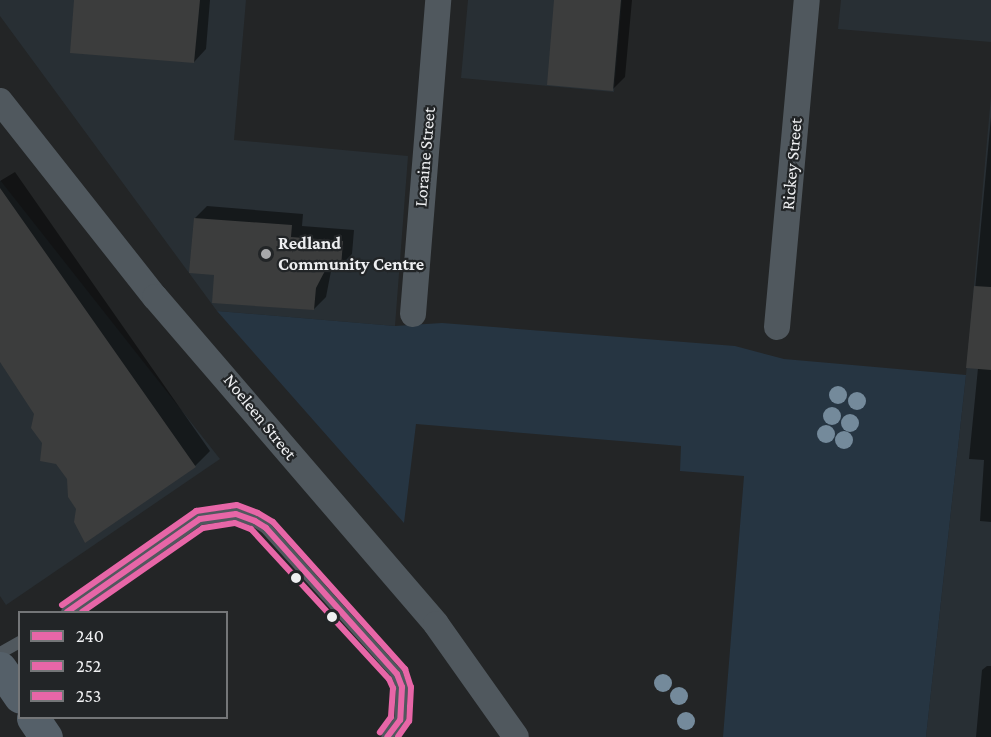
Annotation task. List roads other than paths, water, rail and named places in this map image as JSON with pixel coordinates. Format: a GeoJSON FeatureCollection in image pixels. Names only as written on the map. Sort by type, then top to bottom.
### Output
{"type":"FeatureCollection","features":[{"type":"Feature","properties":{"kind":"main road"},"geometry":{"type":"LineString","coordinates":[[0,668],[18,694]]}},
{"type":"Feature","properties":{"kind":"main road"},"geometry":{"type":"LineString","coordinates":[[34,719],[46,737]]}},
{"type":"Feature","properties":{"kind":"street","name":"Loraine Street"},"geometry":{"type":"LineString","coordinates":[[413,314],[438,0]]}},
{"type":"Feature","properties":{"kind":"street","name":"Rickey Street"},"geometry":{"type":"LineString","coordinates":[[777,327],[807,0]]}},
{"type":"Feature","properties":{"kind":"street","name":"Noeleen Street"},"geometry":{"type":"LineString","coordinates":[[0,101],[155,297],[436,624],[516,737]]}},
{"type":"Feature","properties":{"kind":"lane"},"geometry":{"type":"LineString","coordinates":[[68,611],[200,519],[236,514],[255,521],[266,528],[397,674],[402,687],[400,720],[387,737]]}},
{"type":"Feature","properties":{"kind":"lane"},"geometry":{"type":"LineString","coordinates":[[0,653],[18,643]]}},
{"type":"Feature","properties":{"kind":"place","name":"Redland Community Centre"},"geometry":{"type":"Point","coordinates":[266,254]}}]}
